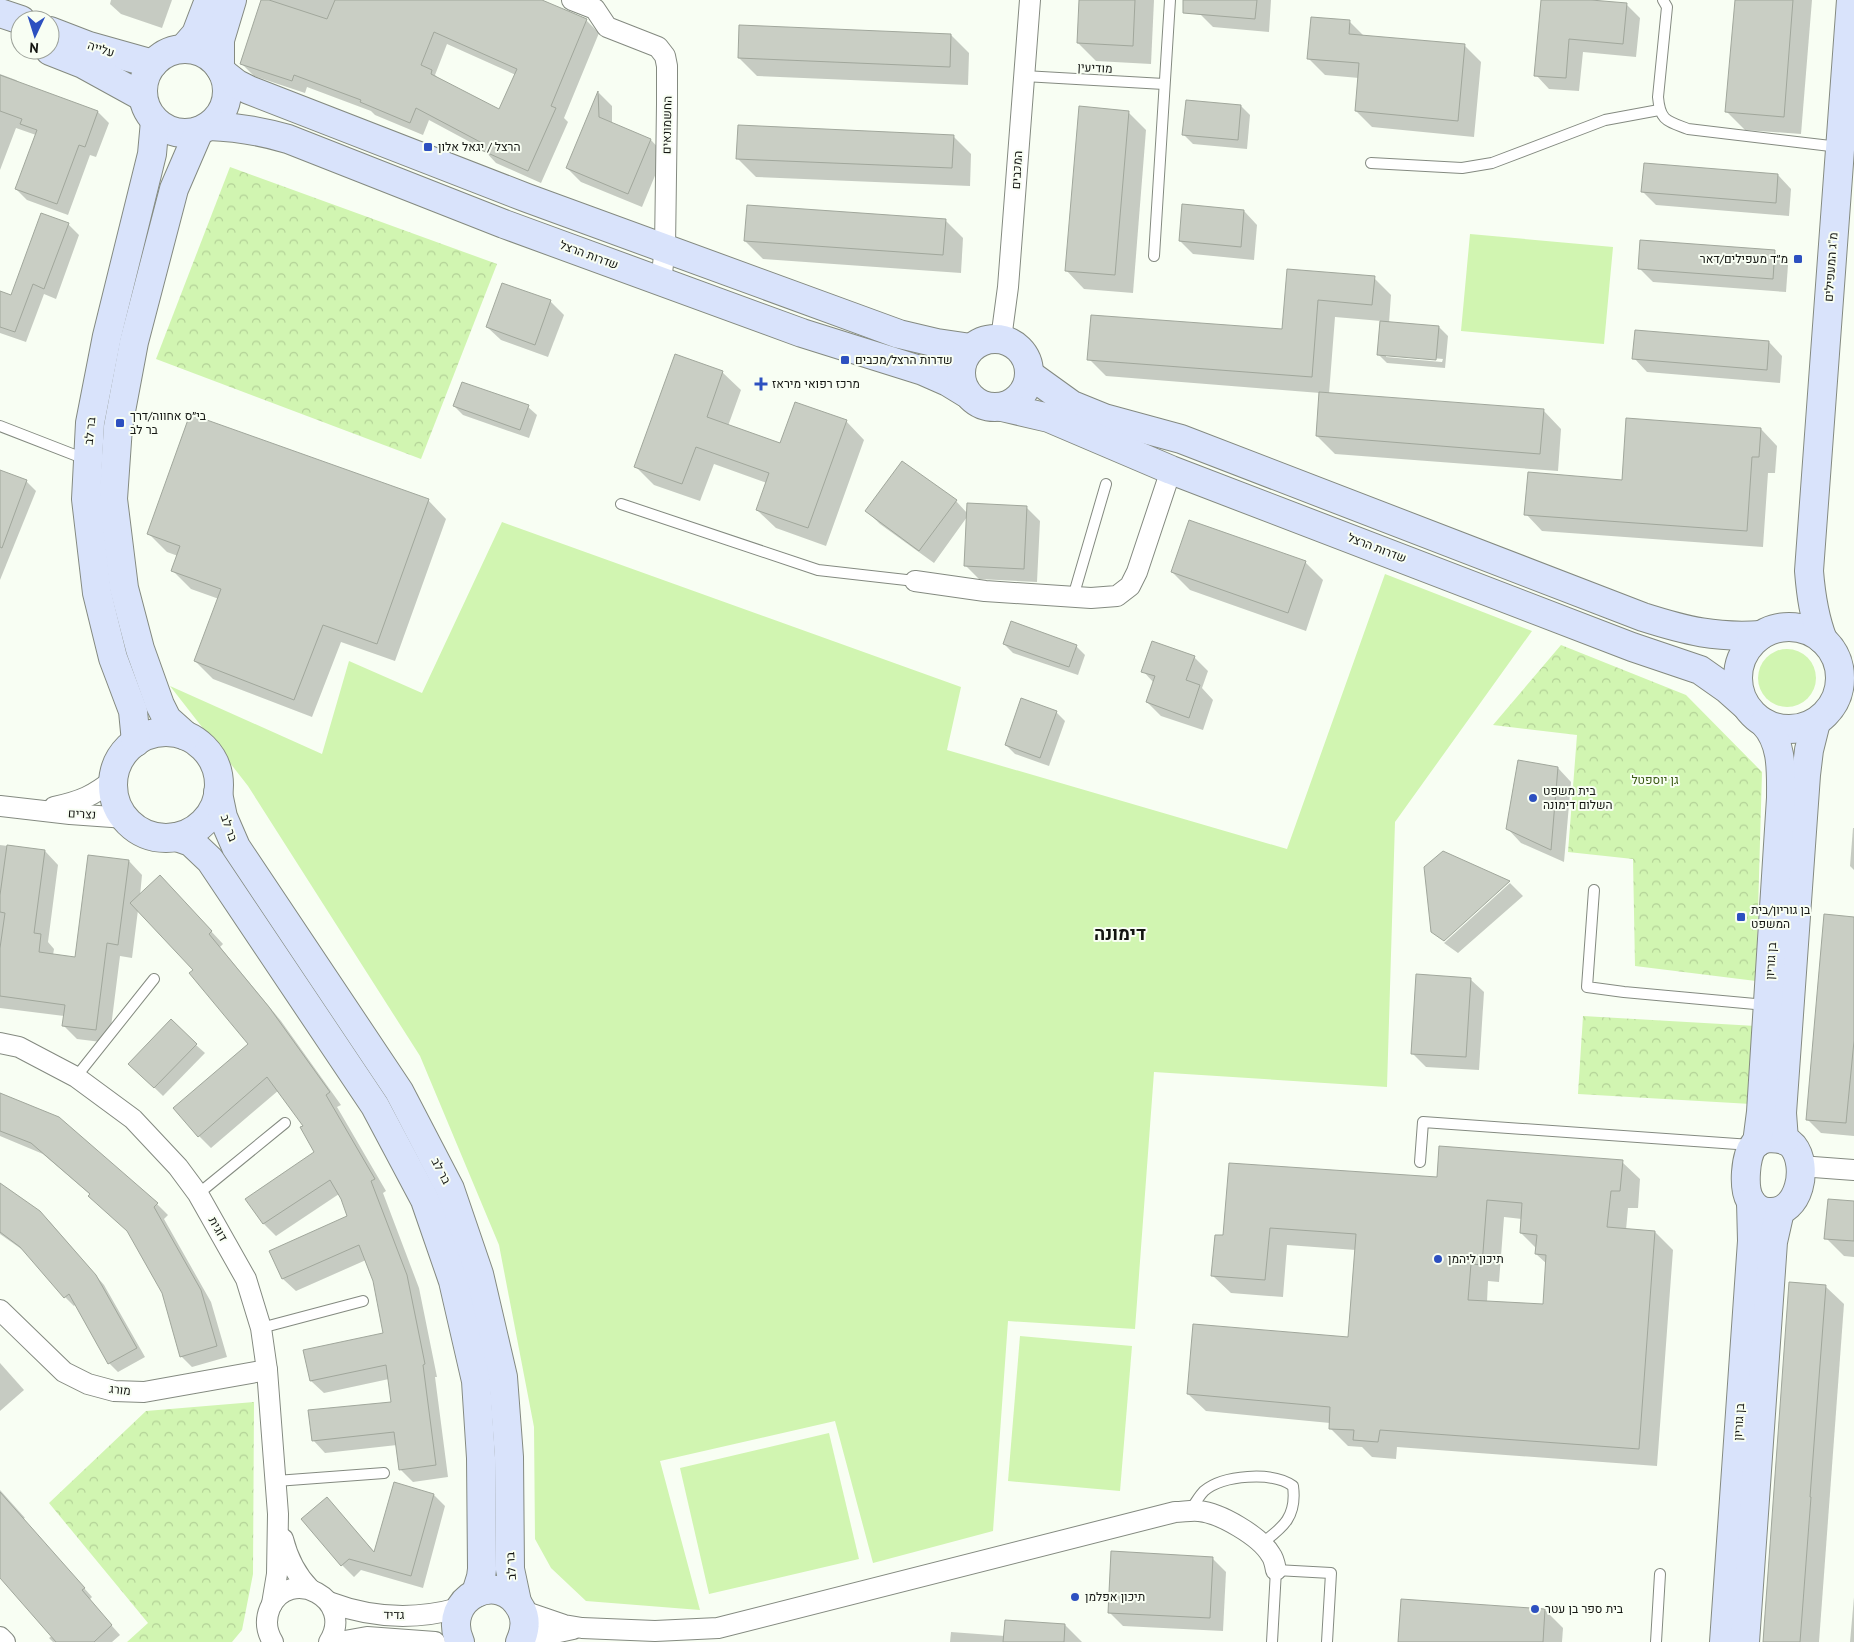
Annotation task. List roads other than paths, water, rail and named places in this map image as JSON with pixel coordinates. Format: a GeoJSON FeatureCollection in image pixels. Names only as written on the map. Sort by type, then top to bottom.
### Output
{"type":"FeatureCollection","features":[{"type":"Feature","properties":{"kind":"street"},"geometry":{"type":"LineString","coordinates":[[183,49],[196,34],[209,0]]}},
{"type":"Feature","properties":{"kind":"street"},"geometry":{"type":"LineString","coordinates":[[232,0],[220,40],[222,70],[227,84],[224,108],[218,118],[204,129],[184,134],[172,132],[155,121],[147,110],[143,98],[146,74],[153,64],[165,54],[183,49],[194,50],[205,54],[222,70],[237,84],[249,90],[527,198],[899,334],[937,343],[972,348]]}},
{"type":"Feature","properties":{"kind":"street","name":"החשמונאים"},"geometry":{"type":"LineString","coordinates":[[572,0],[595,9],[607,27],[658,47],[665,56],[667,75],[665,248],[661,282]]}},
{"type":"Feature","properties":{"kind":"street","name":"המכבים"},"geometry":{"type":"LineString","coordinates":[[1001,339],[1008,287],[1030,0]]}},
{"type":"Feature","properties":{"kind":"street","name":"מ\"ג המעפילים"},"geometry":{"type":"LineString","coordinates":[[1810,534],[1841,162],[1851,0]]}},
{"type":"Feature","properties":{"kind":"street","name":"עלייה"},"geometry":{"type":"LineString","coordinates":[[60,35],[89,46],[153,64]]}},
{"type":"Feature","properties":{"kind":"street","name":"עלייה"},"geometry":{"type":"LineString","coordinates":[[60,55],[83,64],[143,98]]}},
{"type":"Feature","properties":{"kind":"street","name":"בר לב"},"geometry":{"type":"LineString","coordinates":[[136,742],[133,711],[113,658],[97,593],[86,499],[90,423],[107,336],[152,154],[155,121]]}},
{"type":"Feature","properties":{"kind":"street","name":"שדרות הרצל"},"geometry":{"type":"LineString","coordinates":[[204,129],[239,128],[288,139],[495,221],[661,282],[802,333],[923,371],[948,382],[966,393]]}},
{"type":"Feature","properties":{"kind":"street"},"geometry":{"type":"LineString","coordinates":[[186,736],[167,719],[140,649],[124,588],[113,499],[118,427],[134,342],[174,189],[204,129]]}},
{"type":"Feature","properties":{"kind":"street"},"geometry":{"type":"LineString","coordinates":[[1001,339],[1010,342],[1024,355],[1028,364],[1029,374],[1027,385],[1022,395],[1012,403],[1002,407],[982,405],[966,393],[960,374],[961,364],[972,348],[985,340],[1001,339]]}},
{"type":"Feature","properties":{"kind":"street"},"geometry":{"type":"LineString","coordinates":[[1029,374],[1072,405],[1104,418],[1181,439],[1670,626],[1714,635],[1735,636],[1767,632],[1786,627],[1799,628],[1812,632],[1826,643],[1854,657]]}},
{"type":"Feature","properties":{"kind":"street","name":"שדרות הרצל"},"geometry":{"type":"LineString","coordinates":[[1002,407],[1049,418],[1171,470],[1632,647],[1700,670],[1727,689],[1754,714]]}},
{"type":"Feature","properties":{"kind":"street"},"geometry":{"type":"LineString","coordinates":[[915,581],[985,591],[1091,598],[1117,596],[1130,586],[1137,572],[1171,470]]}},
{"type":"Feature","properties":{"kind":"street"},"geometry":{"type":"LineString","coordinates":[[1810,534],[1809,571],[1811,600],[1816,620],[1826,643],[1838,661],[1841,678],[1833,712],[1804,728],[1790,730],[1777,728],[1754,714],[1738,690],[1737,674],[1741,659],[1749,645],[1767,632],[1787,613],[1801,579],[1810,534]]}},
{"type":"Feature","properties":{"kind":"street","name":"בן גוריון"},"geometry":{"type":"LineString","coordinates":[[1784,1140],[1782,1113],[1806,775],[1809,750],[1833,712]]}},
{"type":"Feature","properties":{"kind":"street","name":"בן גוריון"},"geometry":{"type":"LineString","coordinates":[[1754,714],[1770,730],[1777,744],[1781,775],[1761,1112],[1755,1144]]}},
{"type":"Feature","properties":{"kind":"street"},"geometry":{"type":"LineString","coordinates":[[163,732],[180,733],[186,736],[195,740],[208,751],[216,766],[220,784],[217,802],[208,818],[194,830],[178,837],[159,838],[142,832],[126,818],[117,805],[113,789],[115,772],[121,757],[136,742],[146,736],[163,732]]}},
{"type":"Feature","properties":{"kind":"street","name":"נצרים"},"geometry":{"type":"LineString","coordinates":[[38,811],[79,801],[97,792],[114,779]]}},
{"type":"Feature","properties":{"kind":"street","name":"בר לב"},"geometry":{"type":"LineString","coordinates":[[218,793],[223,817],[236,847],[399,1092],[450,1189],[480,1274],[503,1377],[509,1457],[510,1569],[525,1623],[524,1635],[520,1642]]}},
{"type":"Feature","properties":{"kind":"street","name":"נצרים"},"geometry":{"type":"LineString","coordinates":[[0,806],[126,818]]}},
{"type":"Feature","properties":{"kind":"street"},"geometry":{"type":"LineString","coordinates":[[178,837],[191,842],[210,860],[375,1106],[424,1200],[452,1281],[476,1381],[481,1458],[482,1569],[481,1577],[456,1619],[456,1630],[460,1642]]}},
{"type":"Feature","properties":{"kind":"street","name":"דוגית"},"geometry":{"type":"LineString","coordinates":[[0,1043],[19,1047],[76,1077],[133,1119],[178,1167],[198,1194],[246,1279],[261,1328],[267,1370],[276,1481],[278,1514],[277,1574],[266,1626],[273,1642]]}},
{"type":"Feature","properties":{"kind":"street"},"geometry":{"type":"LineString","coordinates":[[1768,1138],[1784,1140],[1794,1147],[1800,1166],[1797,1193],[1788,1207],[1780,1211],[1765,1212],[1758,1209],[1751,1202],[1746,1189],[1748,1160],[1755,1144],[1768,1138]]}},
{"type":"Feature","properties":{"kind":"street"},"geometry":{"type":"LineString","coordinates":[[1800,1166],[1854,1170]]}},
{"type":"Feature","properties":{"kind":"street","name":"בן גוריון"},"geometry":{"type":"LineString","coordinates":[[1724,1642],[1752,1241],[1751,1202]]}},
{"type":"Feature","properties":{"kind":"street","name":"בן גוריון"},"geometry":{"type":"LineString","coordinates":[[1745,1642],[1773,1242],[1780,1211]]}},
{"type":"Feature","properties":{"kind":"street","name":"מורג"},"geometry":{"type":"LineString","coordinates":[[0,1310],[64,1372],[88,1384],[114,1391],[144,1392],[267,1370]]}},
{"type":"Feature","properties":{"kind":"street"},"geometry":{"type":"LineString","coordinates":[[467,1600],[487,1590],[498,1590],[508,1595],[520,1607],[564,1625],[582,1628],[662,1631],[718,1628],[1166,1515],[1197,1510],[1213,1513],[1232,1522],[1261,1544],[1271,1555],[1276,1570]]}},
{"type":"Feature","properties":{"kind":"street","name":"דוגית"},"geometry":{"type":"LineString","coordinates":[[278,1514],[286,1553],[294,1569],[310,1589]]}},
{"type":"Feature","properties":{"kind":"street"},"geometry":{"type":"LineString","coordinates":[[272,1604],[288,1590],[310,1589]]}},
{"type":"Feature","properties":{"kind":"street","name":"גדיד"},"geometry":{"type":"LineString","coordinates":[[310,1589],[320,1594],[329,1602],[360,1612],[379,1615],[437,1614],[467,1600]]}},
{"type":"Feature","properties":{"kind":"street"},"geometry":{"type":"LineString","coordinates":[[329,1602],[334,1612],[336,1624],[330,1642]]}},
{"type":"Feature","properties":{"kind":"street"},"geometry":{"type":"LineString","coordinates":[[525,1642],[559,1631],[582,1628]]}},
{"type":"Feature","properties":{"kind":"street"},"geometry":{"type":"LineString","coordinates":[[0,1636],[5,1642]]}},
{"type":"Feature","properties":{"kind":"street","name":"גדיד"},"geometry":{"type":"LineString","coordinates":[[339,1642],[367,1637],[435,1642]]}},
{"type":"Feature","properties":{"kind":"lane"},"geometry":{"type":"LineString","coordinates":[[1154,256],[1170,0]]}},
{"type":"Feature","properties":{"kind":"lane"},"geometry":{"type":"LineString","coordinates":[[1663,0],[1667,7],[1658,97],[1659,110],[1667,121],[1688,129],[1841,162]]}},
{"type":"Feature","properties":{"kind":"lane","name":"מודיעין"},"geometry":{"type":"LineString","coordinates":[[1024,76],[1164,84]]}},
{"type":"Feature","properties":{"kind":"lane"},"geometry":{"type":"LineString","coordinates":[[1371,163],[1462,168],[1492,163],[1605,120],[1659,110]]}},
{"type":"Feature","properties":{"kind":"lane"},"geometry":{"type":"LineString","coordinates":[[0,426],[88,460]]}},
{"type":"Feature","properties":{"kind":"lane"},"geometry":{"type":"LineString","coordinates":[[1073,597],[1106,484]]}},
{"type":"Feature","properties":{"kind":"lane"},"geometry":{"type":"LineString","coordinates":[[621,504],[818,570],[915,581]]}},
{"type":"Feature","properties":{"kind":"lane"},"geometry":{"type":"LineString","coordinates":[[1594,890],[1587,987],[1768,1005]]}},
{"type":"Feature","properties":{"kind":"lane"},"geometry":{"type":"LineString","coordinates":[[76,1077],[154,979]]}},
{"type":"Feature","properties":{"kind":"lane"},"geometry":{"type":"LineString","coordinates":[[1420,1162],[1423,1122],[1755,1144]]}},
{"type":"Feature","properties":{"kind":"lane"},"geometry":{"type":"LineString","coordinates":[[198,1194],[285,1123]]}},
{"type":"Feature","properties":{"kind":"lane"},"geometry":{"type":"LineString","coordinates":[[261,1328],[363,1301]]}},
{"type":"Feature","properties":{"kind":"lane"},"geometry":{"type":"LineString","coordinates":[[276,1481],[384,1473]]}},
{"type":"Feature","properties":{"kind":"lane"},"geometry":{"type":"LineString","coordinates":[[1190,1511],[1204,1492],[1220,1482],[1234,1478],[1272,1478],[1286,1481],[1293,1486],[1294,1492],[1291,1514],[1283,1527],[1261,1544]]}},
{"type":"Feature","properties":{"kind":"lane"},"geometry":{"type":"LineString","coordinates":[[1272,1642],[1276,1570],[1332,1573],[1327,1642]]}},
{"type":"Feature","properties":{"kind":"lane"},"geometry":{"type":"LineString","coordinates":[[1656,1642],[1660,1574]]}},
{"type":"Feature","properties":{"kind":"place","name":"הרצל / יגאל אלון"},"geometry":{"type":"Point","coordinates":[428,147]}},
{"type":"Feature","properties":{"kind":"place","name":"מ״ד מעפילים/דאר"},"geometry":{"type":"Point","coordinates":[1798,259]}},
{"type":"Feature","properties":{"kind":"place","name":"שדרות הרצל/מכבים"},"geometry":{"type":"Point","coordinates":[845,360]}},
{"type":"Feature","properties":{"kind":"place","name":"מרכז רפואי מיראז"},"geometry":{"type":"Point","coordinates":[761,384]}},
{"type":"Feature","properties":{"kind":"place","name":"בי״ס אחווה/דרך בר לב"},"geometry":{"type":"Point","coordinates":[120,423]}},
{"type":"Feature","properties":{"kind":"place","name":"בית משפט השלום דימונה"},"geometry":{"type":"Point","coordinates":[1533,798]}},
{"type":"Feature","properties":{"kind":"place","name":"בן גוריון/בית המשפט"},"geometry":{"type":"Point","coordinates":[1741,917]}},
{"type":"Feature","properties":{"kind":"place","name":"תיכון ליהמן"},"geometry":{"type":"Point","coordinates":[1438,1259]}},
{"type":"Feature","properties":{"kind":"place","name":"תיכון אפלמן"},"geometry":{"type":"Point","coordinates":[1075,1597]}},
{"type":"Feature","properties":{"kind":"place","name":"בית ספר בן עטר"},"geometry":{"type":"Point","coordinates":[1535,1609]}},
{"type":"Feature","properties":{"kind":"district","name":"דימונה"},"geometry":{"type":"Point","coordinates":[1120,934]}},
{"type":"Feature","properties":{"kind":"park label","name":"גן יוספטל"},"geometry":{"type":"Point","coordinates":[1655,780]}}]}
